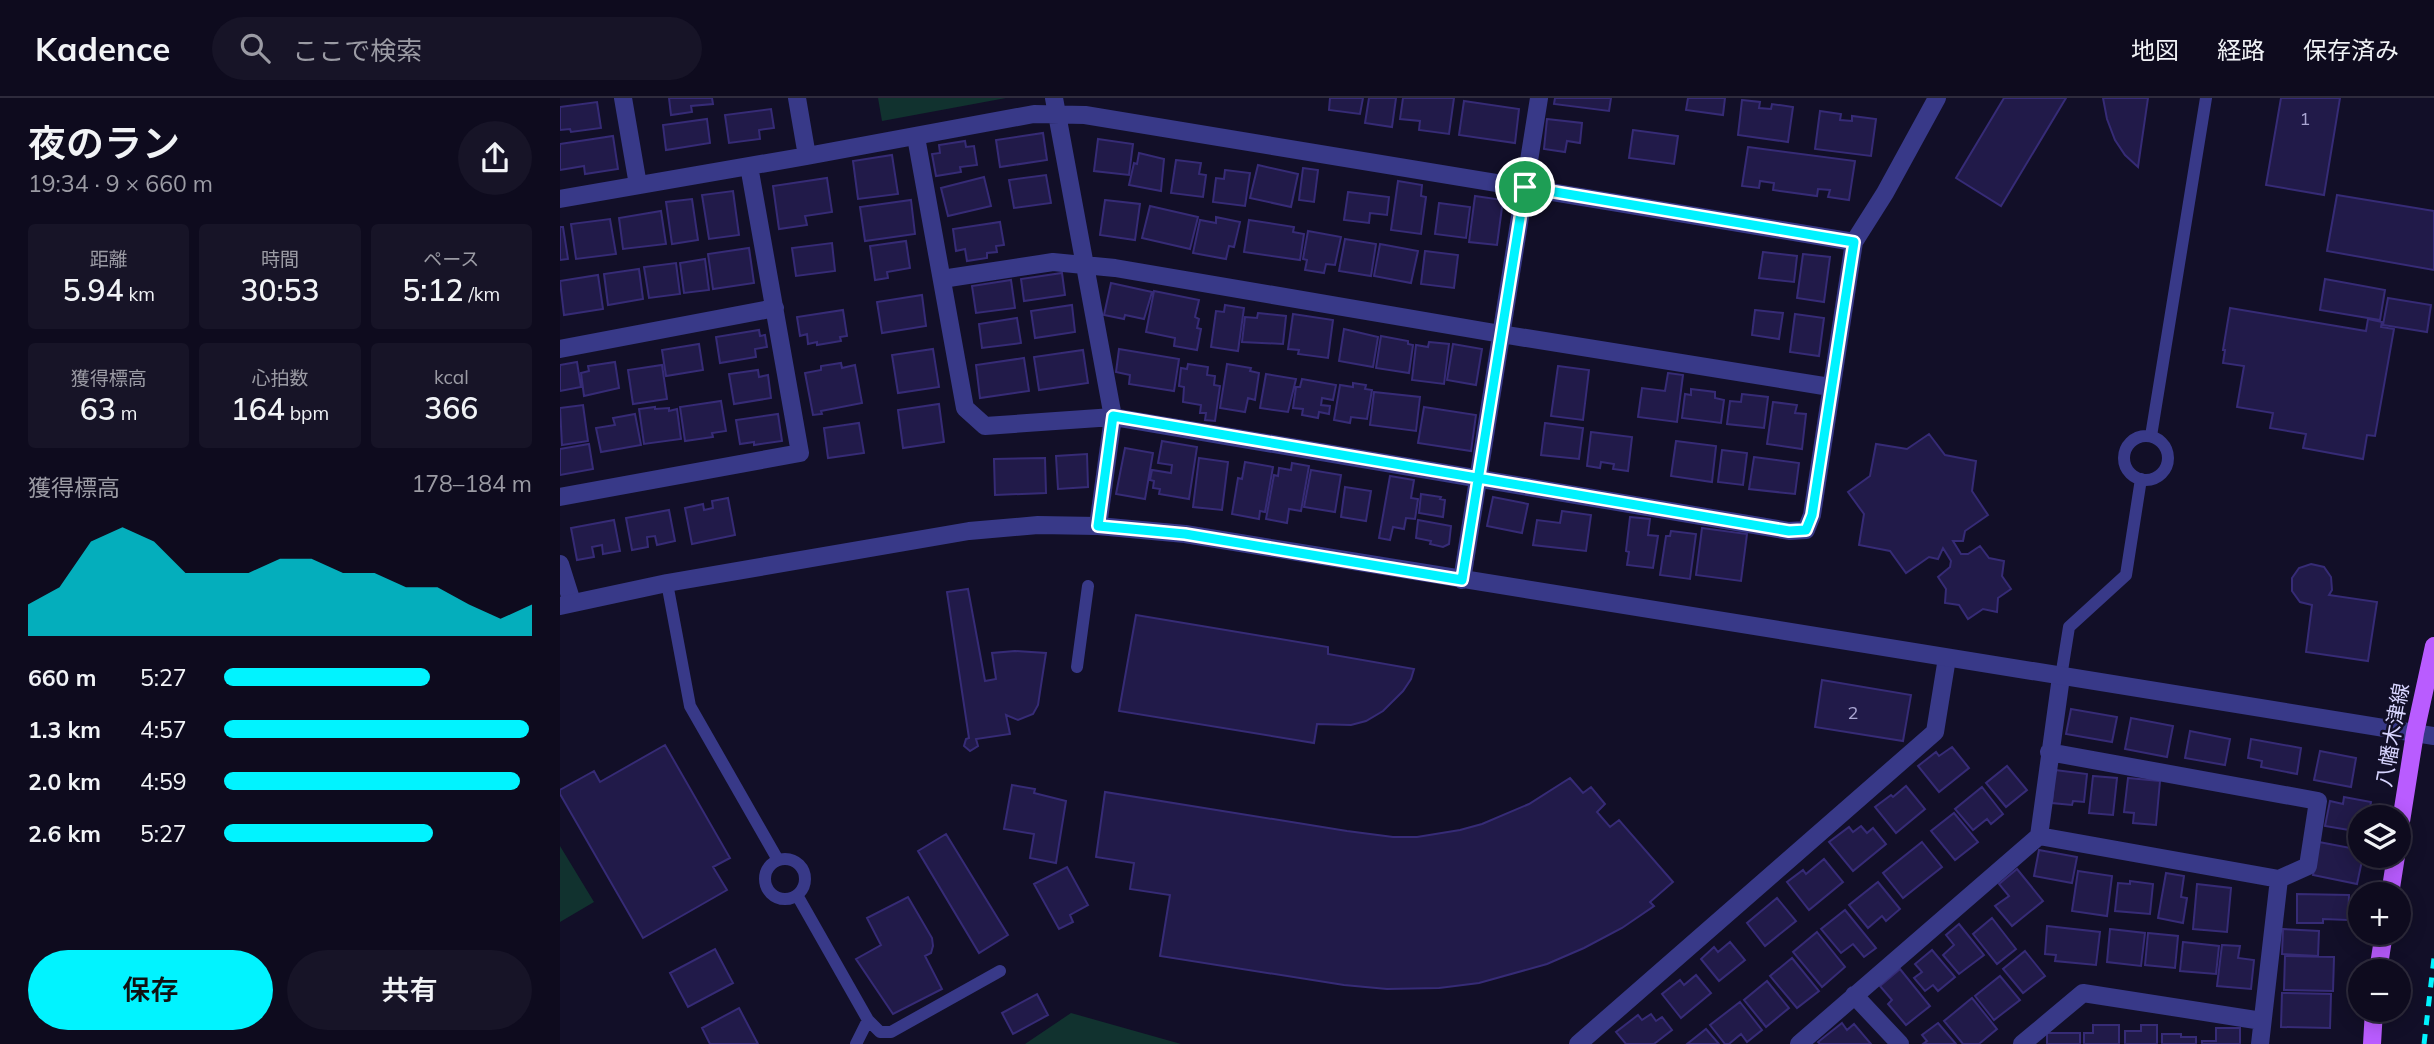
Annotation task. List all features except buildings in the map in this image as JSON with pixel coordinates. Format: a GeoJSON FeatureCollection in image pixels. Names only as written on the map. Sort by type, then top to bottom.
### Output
{"type":"FeatureCollection","features":[{"type":"Feature","properties":{"kind":"main road","name":"八幡木津線"},"geometry":{"type":"LineString","coordinates":[[2404,805],[2415,733],[2434,646]]}},
{"type":"Feature","properties":{"kind":"main road"},"geometry":{"type":"LineString","coordinates":[[2372,1044],[2373,1022]]}},
{"type":"Feature","properties":{"kind":"street"},"geometry":{"type":"LineString","coordinates":[[623,98],[638,185]]}},
{"type":"Feature","properties":{"kind":"street"},"geometry":{"type":"LineString","coordinates":[[797,98],[807,156]]}},
{"type":"Feature","properties":{"kind":"street"},"geometry":{"type":"LineString","coordinates":[[1462,580],[1539,98]]}},
{"type":"Feature","properties":{"kind":"street"},"geometry":{"type":"LineString","coordinates":[[916,137],[965,408],[985,426],[1113,416],[1789,531],[1806,530],[1812,515],[1854,242],[1885,193],[1937,98]]}},
{"type":"Feature","properties":{"kind":"street"},"geometry":{"type":"LineString","coordinates":[[560,199],[916,137],[1034,114],[1055,106],[1085,115],[1854,242]]}},
{"type":"Feature","properties":{"kind":"street"},"geometry":{"type":"LineString","coordinates":[[1055,106],[1113,416],[1098,526]]}},
{"type":"Feature","properties":{"kind":"street"},"geometry":{"type":"LineString","coordinates":[[560,497],[800,453],[749,166]]}},
{"type":"Feature","properties":{"kind":"street"},"geometry":{"type":"LineString","coordinates":[[942,279],[1053,262],[1115,268],[1830,387]]}},
{"type":"Feature","properties":{"kind":"street"},"geometry":{"type":"LineString","coordinates":[[560,349],[775,308]]}},
{"type":"Feature","properties":{"kind":"street"},"geometry":{"type":"LineString","coordinates":[[560,564],[566,604],[667,583],[969,531],[1038,525],[1098,526],[1185,534],[2434,737]]}},
{"type":"Feature","properties":{"kind":"street"},"geometry":{"type":"LineString","coordinates":[[1578,1044],[1935,732],[1947,658]]}},
{"type":"Feature","properties":{"kind":"street"},"geometry":{"type":"LineString","coordinates":[[1799,1044],[2039,835],[2061,677]]}},
{"type":"Feature","properties":{"kind":"street"},"geometry":{"type":"LineString","coordinates":[[2039,835],[2279,879],[2308,866],[2318,801],[2049,752]]}},
{"type":"Feature","properties":{"kind":"street"},"geometry":{"type":"LineString","coordinates":[[2260,1044],[2279,879]]}},
{"type":"Feature","properties":{"kind":"street"},"geometry":{"type":"LineString","coordinates":[[2022,1044],[2082,993],[2262,1021]]}},
{"type":"Feature","properties":{"kind":"street"},"geometry":{"type":"LineString","coordinates":[[1854,995],[1900,1044]]}},
{"type":"Feature","properties":{"kind":"lane"},"geometry":{"type":"LineString","coordinates":[[2151,436],[2206,98]]}},
{"type":"Feature","properties":{"kind":"lane"},"geometry":{"type":"LineString","coordinates":[[2151,436],[2165,446],[2168,463],[2158,477],[2140,479],[2127,470],[2124,455],[2133,439],[2151,436]]}},
{"type":"Feature","properties":{"kind":"lane"},"geometry":{"type":"LineString","coordinates":[[2061,677],[2068,627],[2126,575],[2140,479]]}},
{"type":"Feature","properties":{"kind":"lane"},"geometry":{"type":"LineString","coordinates":[[667,583],[690,706],[778,860]]}},
{"type":"Feature","properties":{"kind":"lane"},"geometry":{"type":"LineString","coordinates":[[1077,667],[1088,586]]}},
{"type":"Feature","properties":{"kind":"lane"},"geometry":{"type":"LineString","coordinates":[[778,860],[795,861],[802,867],[805,882],[797,895],[788,899],[778,898],[770,893],[765,884],[765,874],[778,860]]}},
{"type":"Feature","properties":{"kind":"lane"},"geometry":{"type":"LineString","coordinates":[[797,895],[868,1020],[880,1032],[891,1032],[1000,971]]}},
{"type":"Feature","properties":{"kind":"lane"},"geometry":{"type":"LineString","coordinates":[[856,1044],[868,1020]]}},
{"type":"Feature","properties":{"kind":"green space"},"geometry":{"type":"Polygon","coordinates":[[[878,98],[1006,98],[882,121],[878,98]]]}},
{"type":"Feature","properties":{"kind":"green space"},"geometry":{"type":"Polygon","coordinates":[[[560,846],[594,902],[560,922],[560,846]]]}},
{"type":"Feature","properties":{"kind":"green space"},"geometry":{"type":"Polygon","coordinates":[[[1071,1013],[1181,1044],[1025,1044],[1071,1013]]]}},
{"type":"Feature","properties":{"kind":"railway"},"geometry":{"type":"LineString","coordinates":[[2424,1044],[2434,958]]}},
{"type":"Feature","properties":{"kind":"route"},"geometry":{"type":"LineString","coordinates":[[1525,187],[1478,478],[1462,580],[1185,534],[1098,526],[1113,416],[1478,478],[1789,531],[1806,530],[1812,515],[1854,242],[1525,187]]}}]}
